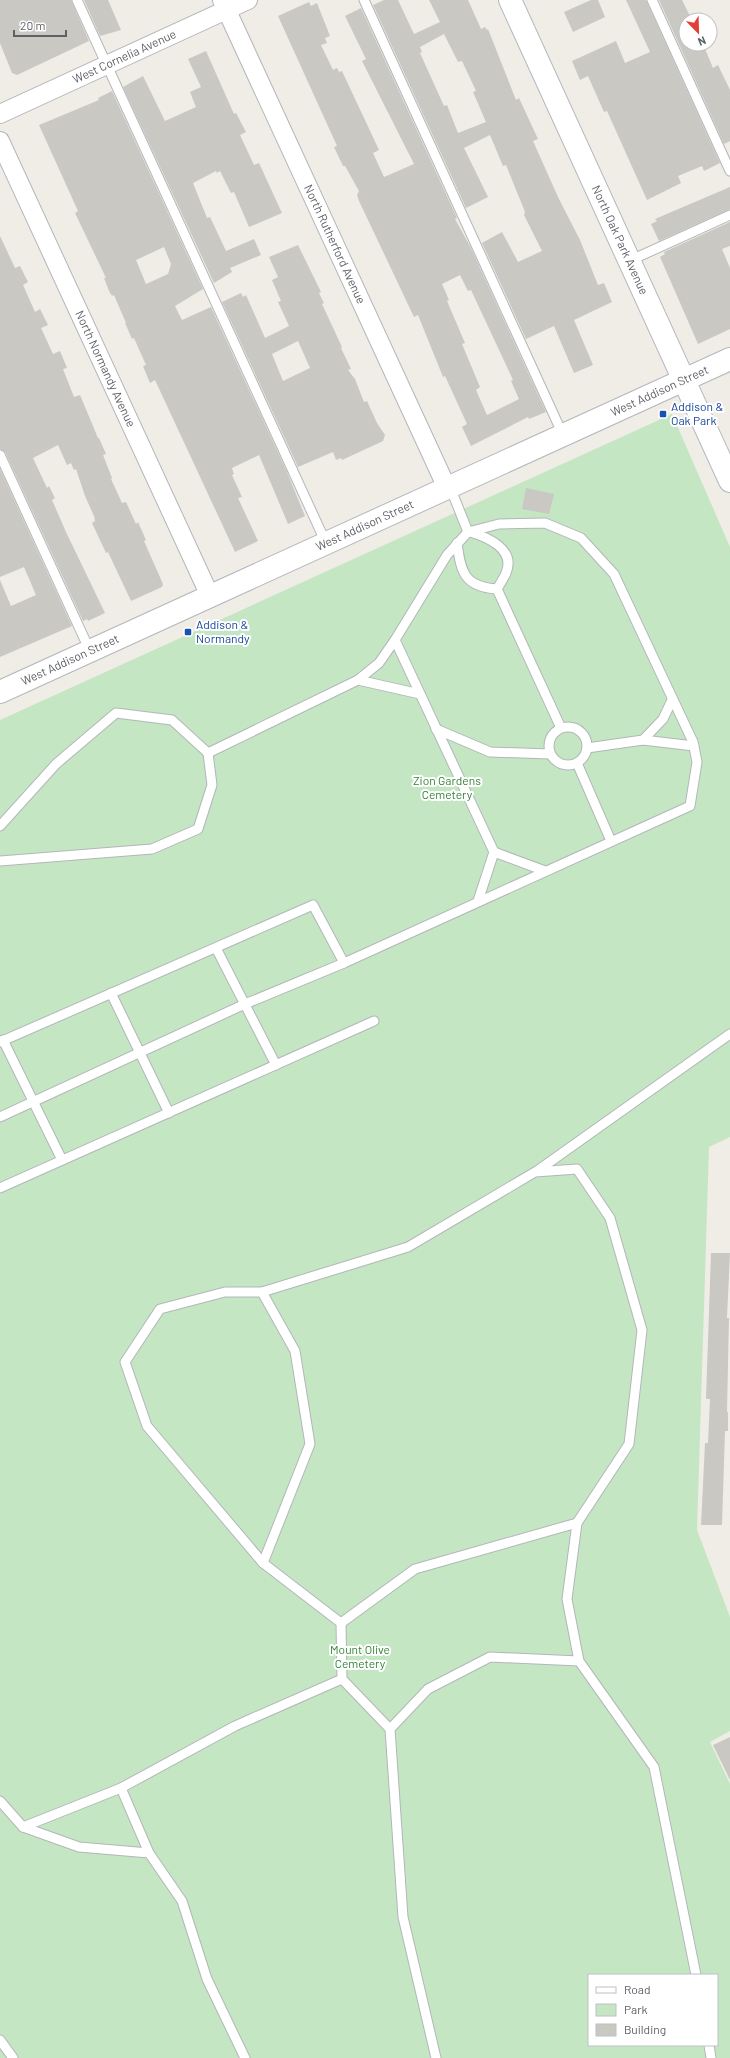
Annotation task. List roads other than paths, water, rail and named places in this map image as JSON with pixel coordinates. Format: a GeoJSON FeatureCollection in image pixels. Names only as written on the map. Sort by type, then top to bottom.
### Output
{"type":"FeatureCollection","features":[{"type":"Feature","properties":{"kind":"street","name":"West Cornelia Avenue"},"geometry":{"type":"LineString","coordinates":[[0,114],[107,65],[224,5],[248,0]]}},
{"type":"Feature","properties":{"kind":"street","name":"North Oak Park Avenue"},"geometry":{"type":"LineString","coordinates":[[510,0],[730,481]]}},
{"type":"Feature","properties":{"kind":"street","name":"North Rutherford Avenue"},"geometry":{"type":"LineString","coordinates":[[224,5],[448,487]]}},
{"type":"Feature","properties":{"kind":"street","name":"North Normandy Avenue"},"geometry":{"type":"LineString","coordinates":[[0,141],[210,596]]}},
{"type":"Feature","properties":{"kind":"street","name":"West Addison Street"},"geometry":{"type":"LineString","coordinates":[[0,692],[730,359]]}},
{"type":"Feature","properties":{"kind":"lane"},"geometry":{"type":"LineString","coordinates":[[77,0],[326,543]]}},
{"type":"Feature","properties":{"kind":"lane"},"geometry":{"type":"LineString","coordinates":[[364,0],[563,435]]}},
{"type":"Feature","properties":{"kind":"lane"},"geometry":{"type":"LineString","coordinates":[[652,0],[730,171]]}},
{"type":"Feature","properties":{"kind":"lane"},"geometry":{"type":"LineString","coordinates":[[629,261],[730,215]]}},
{"type":"Feature","properties":{"kind":"lane"},"geometry":{"type":"LineString","coordinates":[[0,455],[90,651]]}},
{"type":"Feature","properties":{"kind":"lane"},"geometry":{"type":"LineString","coordinates":[[448,487],[468,532]]}},
{"type":"Feature","properties":{"kind":"lane"},"geometry":{"type":"LineString","coordinates":[[0,1117],[245,1004],[344,963],[690,806],[697,762],[694,746],[614,574],[581,538],[545,522],[499,524],[468,532],[447,555],[395,640],[379,663],[358,680],[208,753]]}},
{"type":"Feature","properties":{"kind":"lane"},"geometry":{"type":"LineString","coordinates":[[468,532],[483,536],[498,544],[507,556],[507,571],[497,589]]}},
{"type":"Feature","properties":{"kind":"lane"},"geometry":{"type":"LineString","coordinates":[[457,543],[461,568],[468,578],[481,588],[497,589]]}},
{"type":"Feature","properties":{"kind":"lane"},"geometry":{"type":"LineString","coordinates":[[497,589],[562,728]]}},
{"type":"Feature","properties":{"kind":"lane"},"geometry":{"type":"LineString","coordinates":[[395,640],[494,852],[478,901]]}},
{"type":"Feature","properties":{"kind":"lane"},"geometry":{"type":"LineString","coordinates":[[358,680],[420,694]]}},
{"type":"Feature","properties":{"kind":"lane"},"geometry":{"type":"LineString","coordinates":[[643,740],[662,719],[672,700]]}},
{"type":"Feature","properties":{"kind":"lane"},"geometry":{"type":"LineString","coordinates":[[0,826],[56,764],[116,713],[172,720],[208,753],[212,785],[198,829],[152,849],[0,861]]}},
{"type":"Feature","properties":{"kind":"lane"},"geometry":{"type":"LineString","coordinates":[[568,727],[580,731],[587,741],[586,754],[577,763],[571,765],[559,764],[550,754],[549,742],[556,731],[562,728],[568,727]]}},
{"type":"Feature","properties":{"kind":"lane"},"geometry":{"type":"LineString","coordinates":[[436,729],[490,752],[550,754]]}},
{"type":"Feature","properties":{"kind":"lane"},"geometry":{"type":"LineString","coordinates":[[587,748],[643,740],[694,746]]}},
{"type":"Feature","properties":{"kind":"lane"},"geometry":{"type":"LineString","coordinates":[[577,763],[611,841]]}},
{"type":"Feature","properties":{"kind":"lane"},"geometry":{"type":"LineString","coordinates":[[494,852],[545,871]]}},
{"type":"Feature","properties":{"kind":"lane"},"geometry":{"type":"LineString","coordinates":[[62,1160],[2,1041],[313,905],[344,963]]}},
{"type":"Feature","properties":{"kind":"lane"},"geometry":{"type":"LineString","coordinates":[[216,948],[276,1065]]}},
{"type":"Feature","properties":{"kind":"lane"},"geometry":{"type":"LineString","coordinates":[[111,994],[141,1052],[169,1113]]}},
{"type":"Feature","properties":{"kind":"lane"},"geometry":{"type":"LineString","coordinates":[[0,1188],[374,1021]]}},
{"type":"Feature","properties":{"kind":"lane"},"geometry":{"type":"LineString","coordinates":[[341,1623],[263,1563],[148,1426],[125,1362],[160,1309],[225,1292],[262,1292],[408,1247],[535,1172],[730,1034]]}},
{"type":"Feature","properties":{"kind":"lane"},"geometry":{"type":"LineString","coordinates":[[535,1172],[577,1169],[610,1218],[642,1330],[628,1444],[577,1523],[567,1599],[579,1661],[654,1768],[696,1974]]}},
{"type":"Feature","properties":{"kind":"lane"},"geometry":{"type":"LineString","coordinates":[[262,1292],[295,1351],[310,1444],[263,1563]]}},
{"type":"Feature","properties":{"kind":"lane"},"geometry":{"type":"LineString","coordinates":[[341,1623],[415,1569],[577,1523]]}},
{"type":"Feature","properties":{"kind":"lane"},"geometry":{"type":"LineString","coordinates":[[341,1623],[342,1679],[390,1729],[403,1917],[436,2058]]}},
{"type":"Feature","properties":{"kind":"lane"},"geometry":{"type":"LineString","coordinates":[[390,1729],[428,1689],[490,1657],[579,1661]]}},
{"type":"Feature","properties":{"kind":"lane"},"geometry":{"type":"LineString","coordinates":[[23,1827],[121,1788],[235,1726],[342,1679]]}},
{"type":"Feature","properties":{"kind":"lane"},"geometry":{"type":"LineString","coordinates":[[121,1788],[149,1853],[182,1901],[207,1979],[245,2058]]}},
{"type":"Feature","properties":{"kind":"lane"},"geometry":{"type":"LineString","coordinates":[[0,1801],[23,1827],[79,1848],[149,1853]]}},
{"type":"Feature","properties":{"kind":"lane"},"geometry":{"type":"LineString","coordinates":[[0,2040],[13,2058]]}},
{"type":"Feature","properties":{"kind":"lane"},"geometry":{"type":"LineString","coordinates":[[709,2046],[711,2058]]}},
{"type":"Feature","properties":{"kind":"place","name":"Addison & Oak Park"},"geometry":{"type":"Point","coordinates":[663,414]}},
{"type":"Feature","properties":{"kind":"place","name":"Addison & Normandy"},"geometry":{"type":"Point","coordinates":[188,632]}},
{"type":"Feature","properties":{"kind":"park label","name":"Zion Gardens Cemetery"},"geometry":{"type":"Point","coordinates":[447,788]}},
{"type":"Feature","properties":{"kind":"park label","name":"Mount Olive Cemetery"},"geometry":{"type":"Point","coordinates":[360,1657]}}]}
